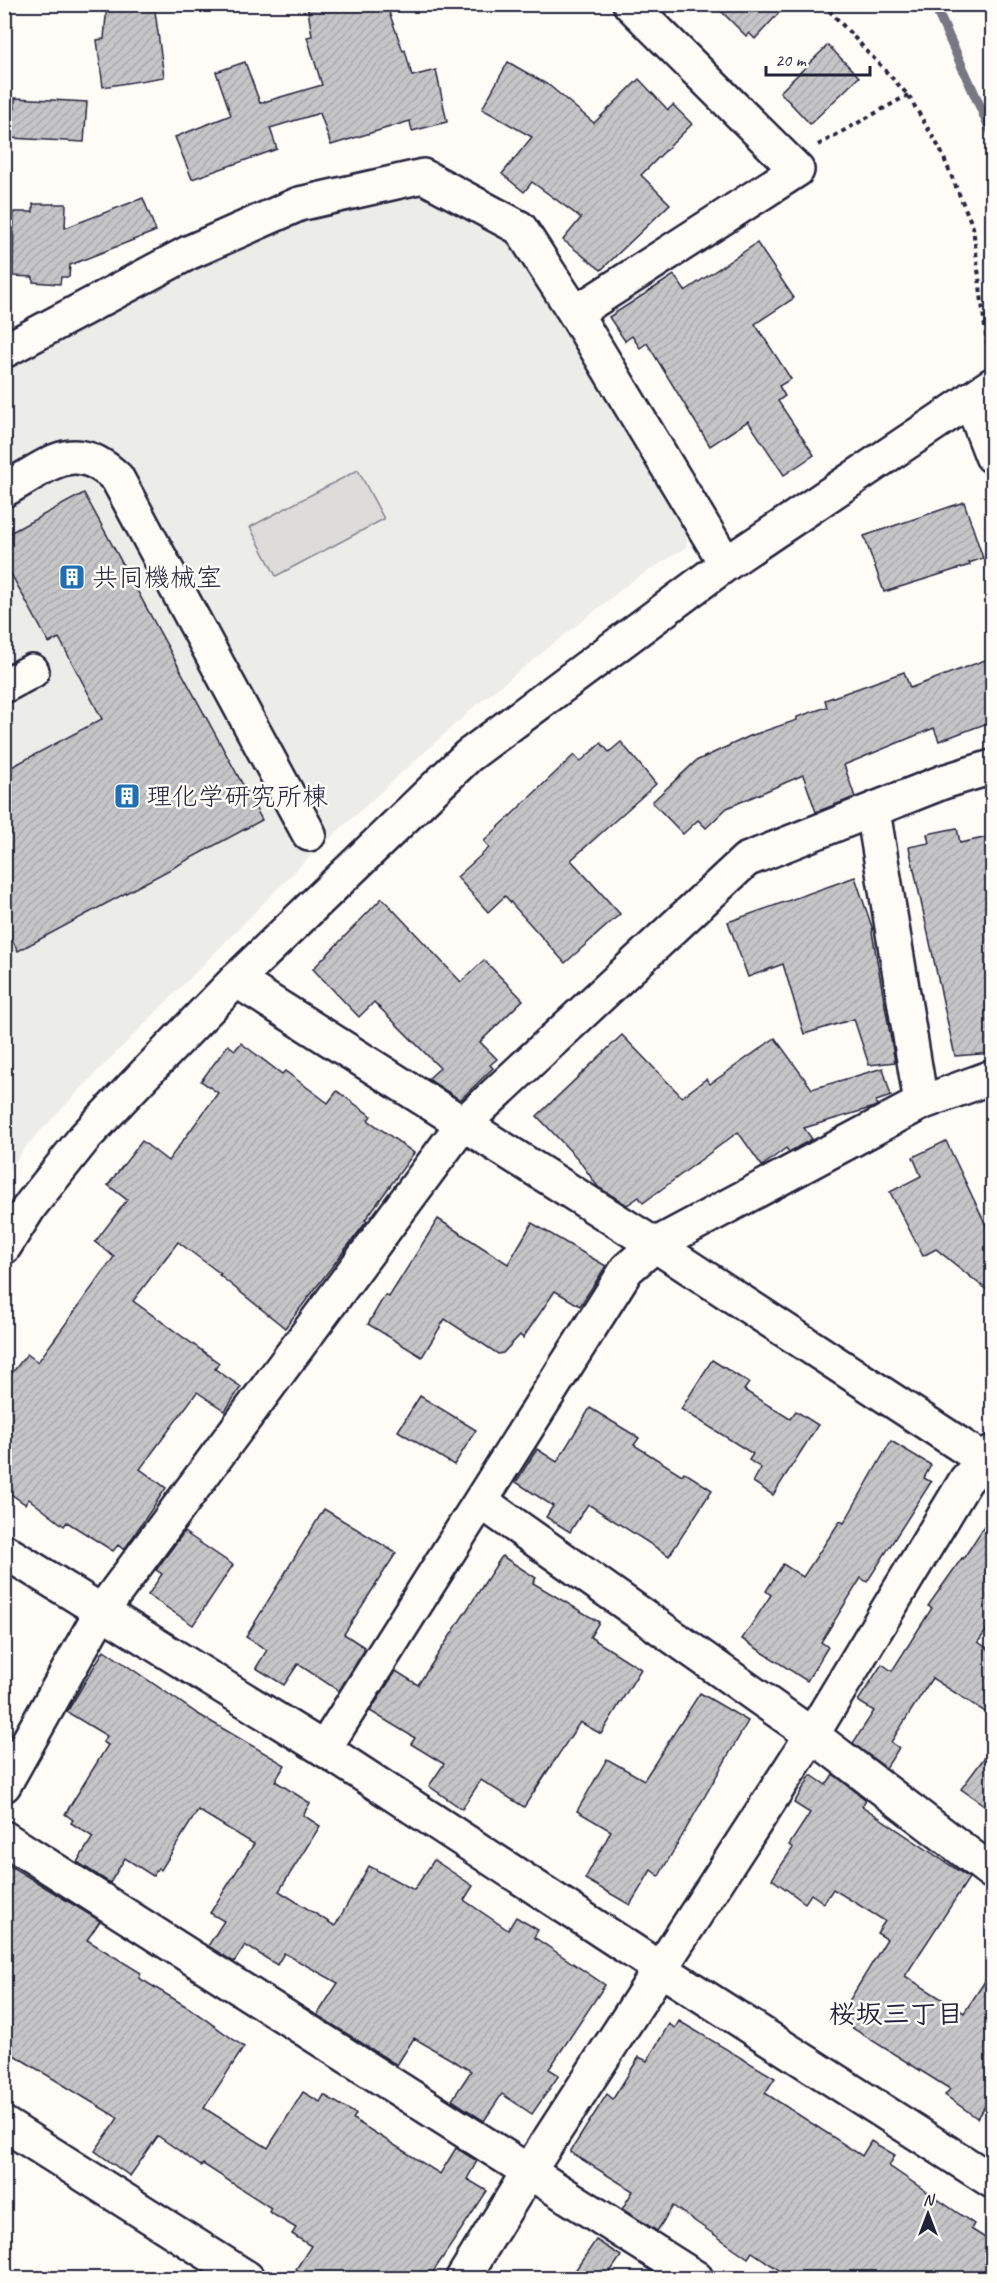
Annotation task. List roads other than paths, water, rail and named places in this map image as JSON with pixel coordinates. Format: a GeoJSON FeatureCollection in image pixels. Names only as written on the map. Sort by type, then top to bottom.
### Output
{"type":"FeatureCollection","features":[{"type":"Feature","properties":{"kind":"street"},"geometry":{"type":"LineString","coordinates":[[575,313],[797,170],[630,4]]}},
{"type":"Feature","properties":{"kind":"street"},"geometry":{"type":"LineString","coordinates":[[4,351],[188,253],[299,204],[423,176],[520,228],[575,313],[726,564]]}},
{"type":"Feature","properties":{"kind":"street"},"geometry":{"type":"LineString","coordinates":[[4,1247],[30,1206],[85,1137],[236,980],[468,756],[726,564],[985,390],[993,456]]}},
{"type":"Feature","properties":{"kind":"street"},"geometry":{"type":"LineString","coordinates":[[4,490],[72,455],[90,457],[105,466],[117,478],[309,834]]}},
{"type":"Feature","properties":{"kind":"street"},"geometry":{"type":"LineString","coordinates":[[4,1785],[101,1612],[462,1125],[746,860],[943,782],[993,767]]}},
{"type":"Feature","properties":{"kind":"street"},"geometry":{"type":"LineString","coordinates":[[873,811],[921,1103]]}},
{"type":"Feature","properties":{"kind":"street"},"geometry":{"type":"LineString","coordinates":[[236,980],[990,1460],[966,1480],[812,1735],[659,1968],[463,2278]]}},
{"type":"Feature","properties":{"kind":"street"},"geometry":{"type":"LineString","coordinates":[[324,1749],[627,1269],[655,1245],[921,1103],[993,1077]]}},
{"type":"Feature","properties":{"kind":"street"},"geometry":{"type":"LineString","coordinates":[[482,1502],[812,1735],[993,1872]]}},
{"type":"Feature","properties":{"kind":"street"},"geometry":{"type":"LineString","coordinates":[[4,1551],[324,1749],[659,1968],[993,2181]]}},
{"type":"Feature","properties":{"kind":"street"},"geometry":{"type":"LineString","coordinates":[[4,1838],[696,2278]]}},
{"type":"Feature","properties":{"kind":"street"},"geometry":{"type":"LineString","coordinates":[[4,2124],[247,2278]]}},
{"type":"Feature","properties":{"kind":"waterway"},"geometry":{"type":"LineString","coordinates":[[934,4],[992,133]]}},
{"type":"Feature","properties":{"kind":"place","name":"共同機械室"},"geometry":{"type":"Point","coordinates":[72,577]}},
{"type":"Feature","properties":{"kind":"place","name":"理化学研究所棟"},"geometry":{"type":"Point","coordinates":[127,796]}},
{"type":"Feature","properties":{"kind":"district","name":"桜坂三丁目"},"geometry":{"type":"Point","coordinates":[896,2014]}}]}
